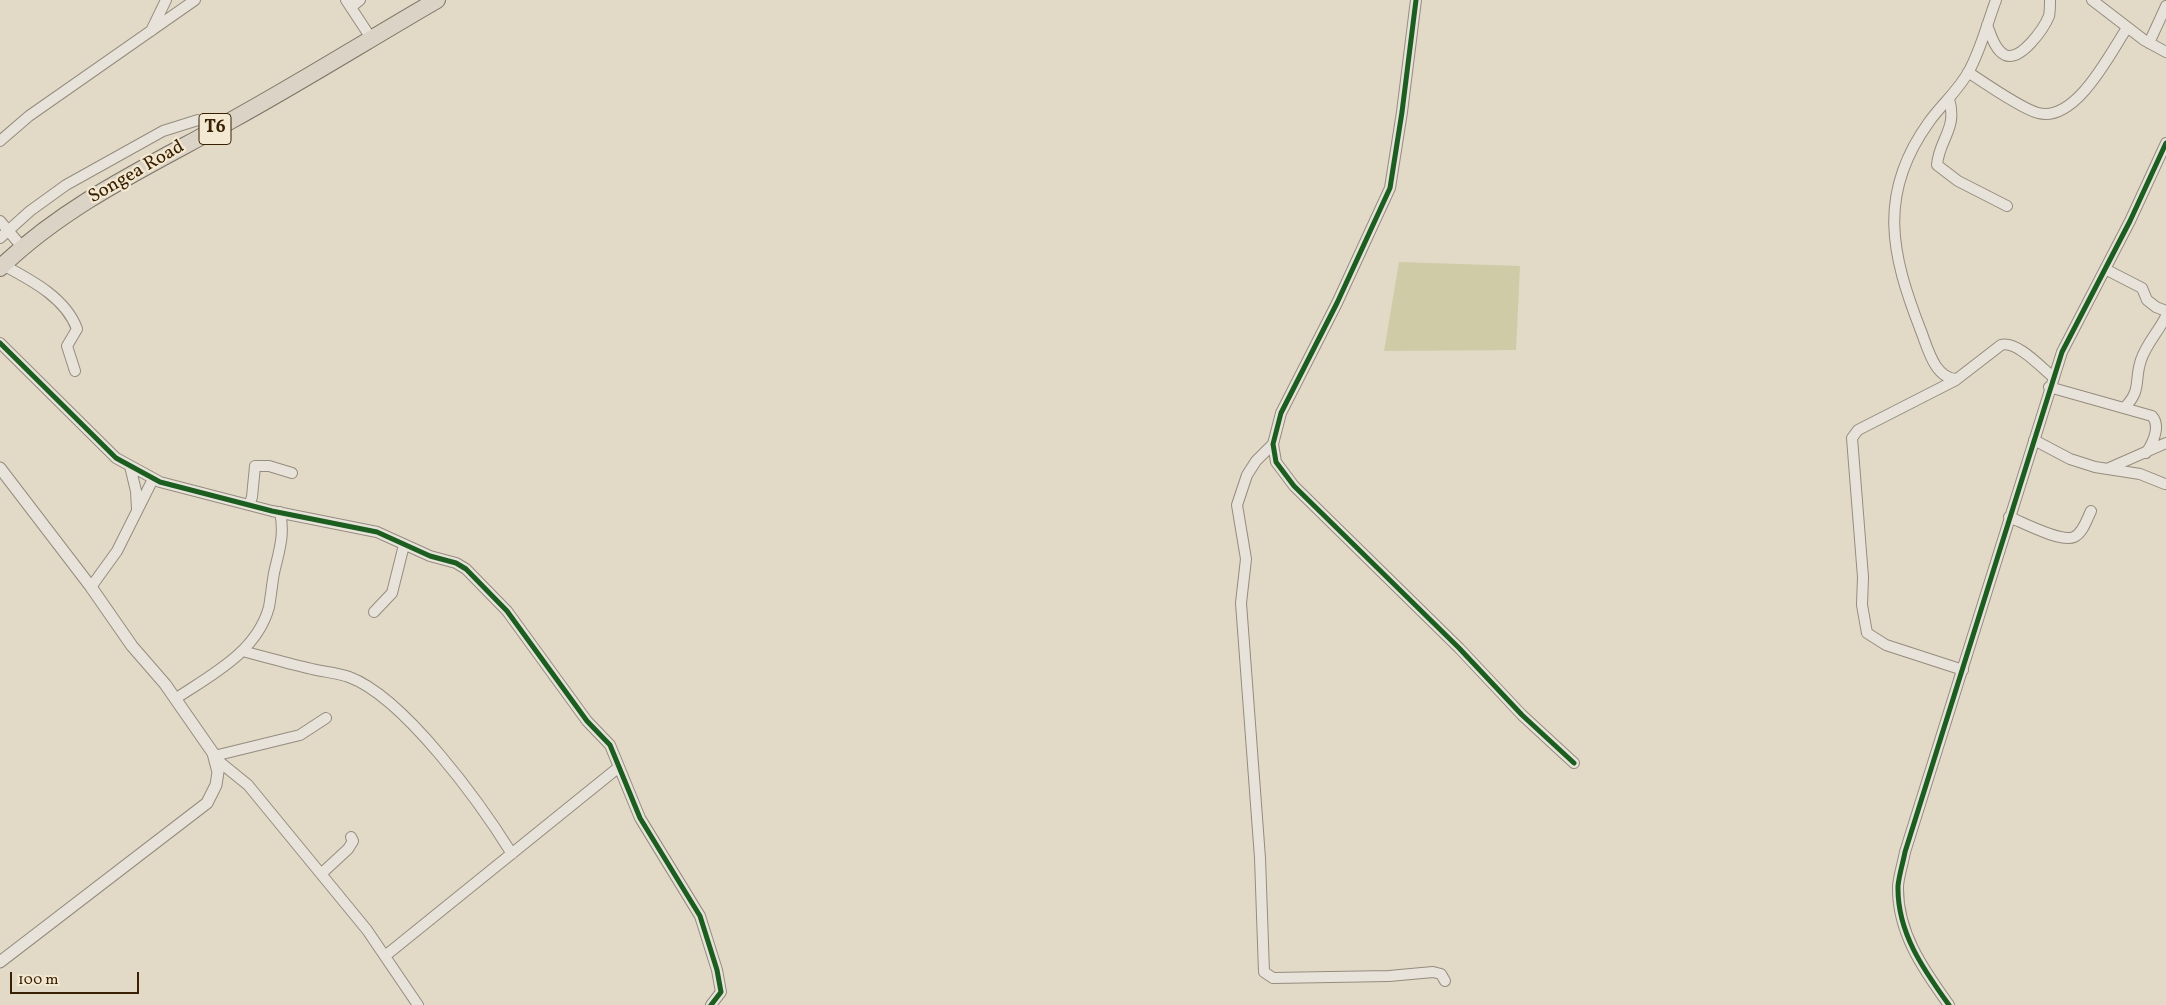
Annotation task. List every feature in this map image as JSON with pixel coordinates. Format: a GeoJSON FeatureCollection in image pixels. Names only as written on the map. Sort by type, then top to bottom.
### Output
{"type":"FeatureCollection","features":[{"type":"Feature","properties":{"kind":"highway","name":"Songea Road"},"geometry":{"type":"LineString","coordinates":[[2,267],[23,248],[73,210],[114,183],[300,82],[437,0]]}},
{"type":"Feature","properties":{"kind":"street"},"geometry":{"type":"LineString","coordinates":[[151,31],[166,0]]}},
{"type":"Feature","properties":{"kind":"street"},"geometry":{"type":"LineString","coordinates":[[0,141],[29,116],[195,0]]}},
{"type":"Feature","properties":{"kind":"street"},"geometry":{"type":"LineString","coordinates":[[360,0],[348,3],[371,38]]}},
{"type":"Feature","properties":{"kind":"street"},"geometry":{"type":"LineString","coordinates":[[1416,0],[1390,188],[1337,303],[1281,412],[1273,444],[1276,462],[1294,486],[1466,654],[1522,715],[1574,763]]}},
{"type":"Feature","properties":{"kind":"street"},"geometry":{"type":"LineString","coordinates":[[1957,379],[1948,379],[1943,376],[1925,343],[1896,254],[1894,230],[1903,168],[1930,121],[1949,100],[1968,72],[1996,0]]}},
{"type":"Feature","properties":{"kind":"street"},"geometry":{"type":"LineString","coordinates":[[1987,25],[2000,51],[2007,56],[2016,56],[2026,48],[2042,29],[2050,13],[2050,0]]}},
{"type":"Feature","properties":{"kind":"street"},"geometry":{"type":"LineString","coordinates":[[2092,0],[2126,28],[2166,52]]}},
{"type":"Feature","properties":{"kind":"street"},"geometry":{"type":"LineString","coordinates":[[2149,43],[2166,6]]}},
{"type":"Feature","properties":{"kind":"street"},"geometry":{"type":"LineString","coordinates":[[1968,72],[2030,110],[2047,114],[2054,113],[2082,94],[2092,83],[2126,28]]}},
{"type":"Feature","properties":{"kind":"street"},"geometry":{"type":"LineString","coordinates":[[1949,100],[1952,123],[1937,165],[1958,181],[2007,206]]}},
{"type":"Feature","properties":{"kind":"street"},"geometry":{"type":"LineString","coordinates":[[0,238],[30,210],[66,185],[163,131],[191,120],[198,120],[217,128]]}},
{"type":"Feature","properties":{"kind":"street"},"geometry":{"type":"LineString","coordinates":[[1949,1005],[1912,952],[1903,926],[1898,886],[1905,852],[2051,382],[2062,352],[2105,269],[2166,143]]}},
{"type":"Feature","properties":{"kind":"street"},"geometry":{"type":"LineString","coordinates":[[0,221],[23,248]]}},
{"type":"Feature","properties":{"kind":"street"},"geometry":{"type":"LineString","coordinates":[[2,267],[33,282],[57,300],[68,312],[77,329],[67,346],[75,371]]}},
{"type":"Feature","properties":{"kind":"street"},"geometry":{"type":"LineString","coordinates":[[2105,269],[2142,288],[2147,300],[2156,307],[2166,311]]}},
{"type":"Feature","properties":{"kind":"street"},"geometry":{"type":"LineString","coordinates":[[2125,407],[2136,395],[2140,362],[2145,350],[2166,316]]}},
{"type":"Feature","properties":{"kind":"street"},"geometry":{"type":"LineString","coordinates":[[0,343],[116,458],[153,479],[248,505],[376,532],[404,545],[456,563],[487,588],[507,611],[587,721],[610,745],[640,818],[700,916],[717,970],[721,992],[711,1005]]}},
{"type":"Feature","properties":{"kind":"street"},"geometry":{"type":"LineString","coordinates":[[1963,670],[1886,645],[1867,634],[1862,605],[1863,578],[1852,438],[1858,430],[1957,379],[2001,345],[2007,343],[2015,346],[2051,382],[2068,394],[2146,412],[2156,420],[2154,437],[2146,453]]}},
{"type":"Feature","properties":{"kind":"street"},"geometry":{"type":"LineString","coordinates":[[2034,440],[2070,459],[2106,469],[2140,474],[2165,484]]}},
{"type":"Feature","properties":{"kind":"street"},"geometry":{"type":"LineString","coordinates":[[2106,469],[2166,443]]}},
{"type":"Feature","properties":{"kind":"street"},"geometry":{"type":"LineString","coordinates":[[1273,444],[1256,461],[1247,475],[1237,505],[1246,559],[1241,603],[1260,858],[1264,972],[1273,978],[1389,976],[1433,972],[1441,974],[1445,981]]}},
{"type":"Feature","properties":{"kind":"street"},"geometry":{"type":"LineString","coordinates":[[130,466],[136,491],[137,510]]}},
{"type":"Feature","properties":{"kind":"street"},"geometry":{"type":"LineString","coordinates":[[248,505],[252,497],[255,466],[269,466],[292,473]]}},
{"type":"Feature","properties":{"kind":"street"},"geometry":{"type":"LineString","coordinates":[[0,468],[91,587],[132,646],[175,699],[215,757],[248,785],[367,930],[418,1005]]}},
{"type":"Feature","properties":{"kind":"street"},"geometry":{"type":"LineString","coordinates":[[91,587],[117,550],[153,479]]}},
{"type":"Feature","properties":{"kind":"street"},"geometry":{"type":"LineString","coordinates":[[2010,517],[2042,532],[2069,538],[2074,537],[2080,531],[2091,511]]}},
{"type":"Feature","properties":{"kind":"street"},"geometry":{"type":"LineString","coordinates":[[175,699],[242,651],[260,628],[269,606],[270,590],[283,543],[280,512]]}},
{"type":"Feature","properties":{"kind":"street"},"geometry":{"type":"LineString","coordinates":[[374,612],[392,592],[404,545]]}},
{"type":"Feature","properties":{"kind":"street"},"geometry":{"type":"LineString","coordinates":[[242,651],[348,677],[385,698],[457,777],[492,822],[512,854]]}},
{"type":"Feature","properties":{"kind":"street"},"geometry":{"type":"LineString","coordinates":[[215,757],[300,735],[326,718]]}},
{"type":"Feature","properties":{"kind":"street"},"geometry":{"type":"LineString","coordinates":[[0,962],[207,803],[216,785],[218,772],[215,757]]}},
{"type":"Feature","properties":{"kind":"street"},"geometry":{"type":"LineString","coordinates":[[385,956],[619,767]]}},
{"type":"Feature","properties":{"kind":"street"},"geometry":{"type":"LineString","coordinates":[[320,874],[348,849],[352,841],[351,837]]}},
{"type":"Feature","properties":{"kind":"shaded area"},"geometry":{"type":"Polygon","coordinates":[[[1399,262],[1520,266],[1516,350],[1384,351],[1399,262]]]}},
{"type":"Feature","properties":{"kind":"cycle path"},"geometry":{"type":"LineString","coordinates":[[1416,0],[1390,188],[1337,303],[1281,413],[1273,444],[1276,462],[1294,486],[1459,648],[1522,715],[1574,763]]}},
{"type":"Feature","properties":{"kind":"cycle path"},"geometry":{"type":"LineString","coordinates":[[1949,1005],[1921,964],[1913,949],[1902,919],[1898,886],[1905,852],[2062,352],[2130,221],[2166,143]]}},
{"type":"Feature","properties":{"kind":"cycle path"},"geometry":{"type":"LineString","coordinates":[[0,343],[116,458],[160,482],[272,511],[377,532],[430,556],[456,563],[466,569],[507,611],[587,721],[610,745],[640,818],[700,916],[717,970],[721,992],[711,1005]]}}]}
